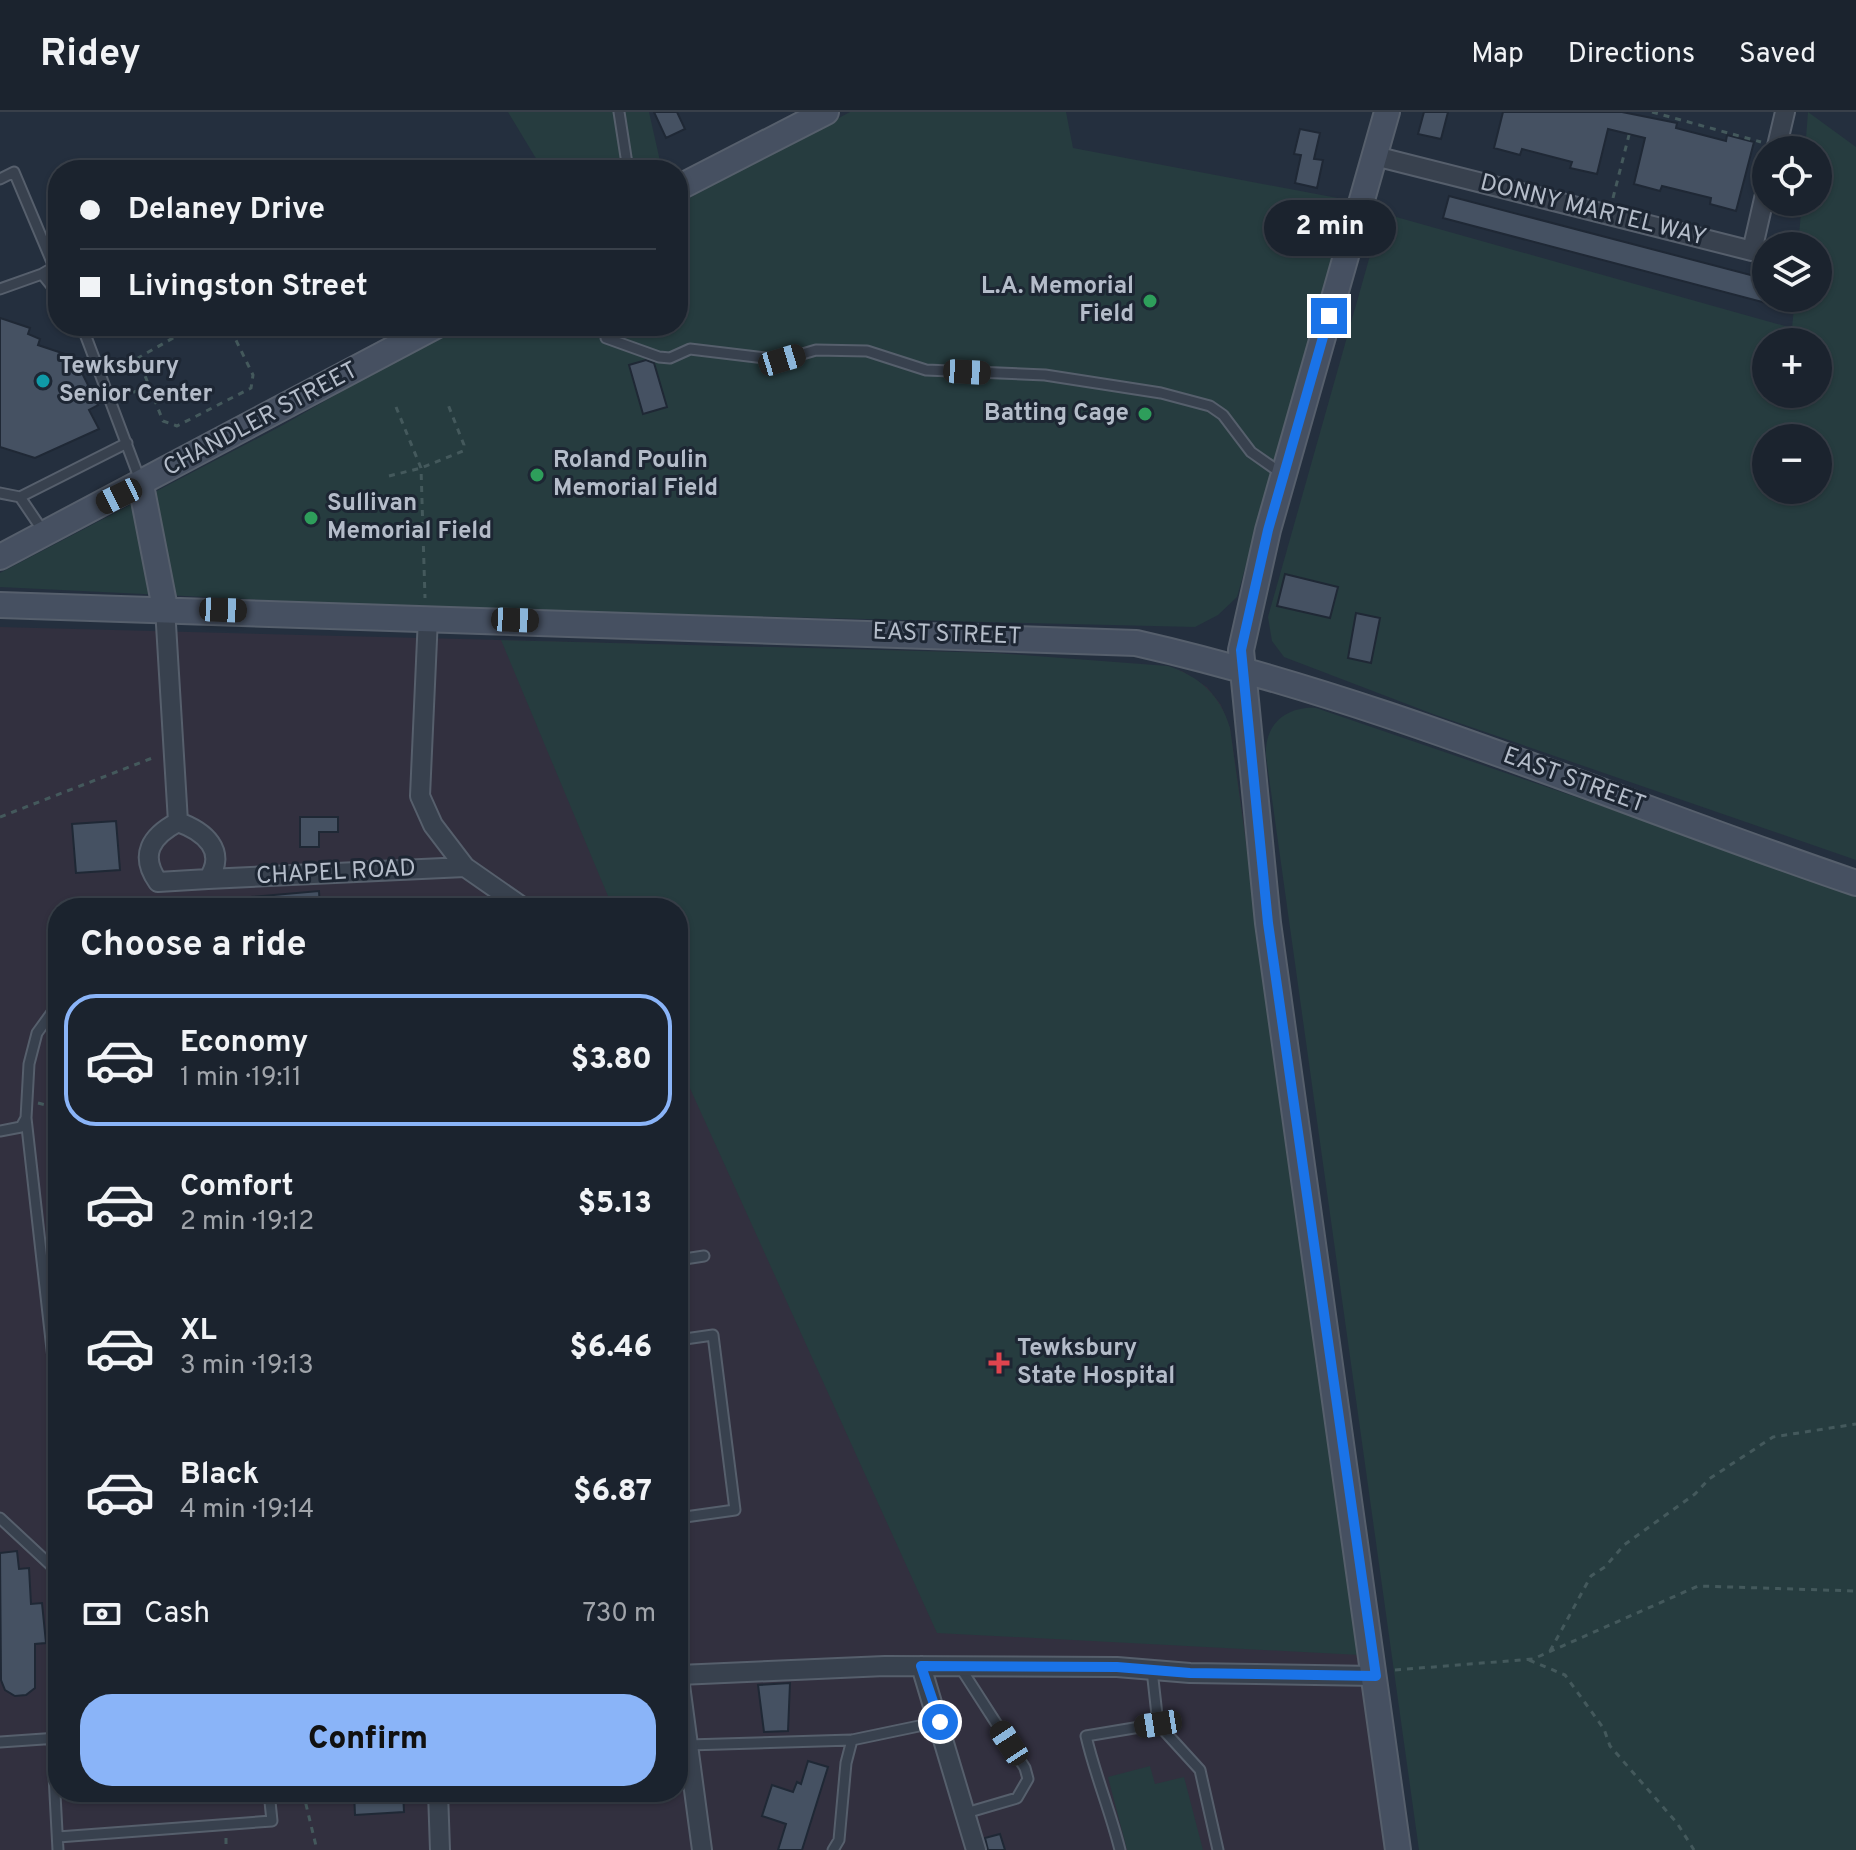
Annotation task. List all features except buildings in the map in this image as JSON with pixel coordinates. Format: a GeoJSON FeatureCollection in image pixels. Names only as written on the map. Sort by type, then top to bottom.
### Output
{"type":"FeatureCollection","features":[{"type":"Feature","properties":{"kind":"street"},"geometry":{"type":"LineString","coordinates":[[688,183],[826,112]]}},
{"type":"Feature","properties":{"kind":"street"},"geometry":{"type":"LineString","coordinates":[[1387,112],[1284,474],[1242,638],[1268,923],[1398,1850]]}},
{"type":"Feature","properties":{"kind":"street"},"geometry":{"type":"LineString","coordinates":[[1779,136],[1785,112]]}},
{"type":"Feature","properties":{"kind":"street","name":"DONNY MARTEL WAY"},"geometry":{"type":"LineString","coordinates":[[1375,156],[1752,251],[1760,216]]}},
{"type":"Feature","properties":{"kind":"street","name":"CHANDLER STREET"},"geometry":{"type":"LineString","coordinates":[[0,557],[417,336]]}},
{"type":"Feature","properties":{"kind":"street"},"geometry":{"type":"LineString","coordinates":[[141,485],[165,608],[178,822],[204,832],[211,844],[215,854],[214,870],[208,879]]}},
{"type":"Feature","properties":{"kind":"street","name":"EAST STREET"},"geometry":{"type":"LineString","coordinates":[[0,605],[165,608],[1136,643],[1243,670],[1410,723],[1856,883]]}},
{"type":"Feature","properties":{"kind":"street"},"geometry":{"type":"LineString","coordinates":[[428,617],[420,796],[433,825],[465,867],[510,898]]}},
{"type":"Feature","properties":{"kind":"street","name":"CHAPEL ROAD"},"geometry":{"type":"LineString","coordinates":[[178,822],[151,842],[147,855],[150,871],[158,882],[465,867]]}},
{"type":"Feature","properties":{"kind":"street"},"geometry":{"type":"LineString","coordinates":[[688,1673],[921,1666],[1376,1676]]}},
{"type":"Feature","properties":{"kind":"street"},"geometry":{"type":"LineString","coordinates":[[921,1666],[976,1850]]}},
{"type":"Feature","properties":{"kind":"street"},"geometry":{"type":"LineString","coordinates":[[688,1759],[702,1850]]}},
{"type":"Feature","properties":{"kind":"street"},"geometry":{"type":"LineString","coordinates":[[438,1802],[440,1850]]}},
{"type":"Feature","properties":{"kind":"lane"},"geometry":{"type":"LineString","coordinates":[[619,112],[626,160]]}},
{"type":"Feature","properties":{"kind":"lane"},"geometry":{"type":"LineString","coordinates":[[0,179],[14,172],[48,253]]}},
{"type":"Feature","properties":{"kind":"lane"},"geometry":{"type":"LineString","coordinates":[[0,289],[48,270]]}},
{"type":"Feature","properties":{"kind":"lane"},"geometry":{"type":"LineString","coordinates":[[42,274],[48,282]]}},
{"type":"Feature","properties":{"kind":"lane"},"geometry":{"type":"LineString","coordinates":[[86,336],[141,485]]}},
{"type":"Feature","properties":{"kind":"lane"},"geometry":{"type":"LineString","coordinates":[[606,338],[659,357],[670,358],[690,349],[782,360],[816,350],[867,351],[942,372],[1045,375],[1161,393],[1210,406],[1223,415],[1251,452],[1284,474]]}},
{"type":"Feature","properties":{"kind":"lane"},"geometry":{"type":"LineString","coordinates":[[0,493],[20,497],[127,443]]}},
{"type":"Feature","properties":{"kind":"lane"},"geometry":{"type":"LineString","coordinates":[[20,497],[44,534]]}},
{"type":"Feature","properties":{"kind":"lane"},"geometry":{"type":"LineString","coordinates":[[48,1018],[37,1033],[29,1064],[26,1118],[48,1314]]}},
{"type":"Feature","properties":{"kind":"lane"},"geometry":{"type":"LineString","coordinates":[[0,1131],[21,1127],[26,1118]]}},
{"type":"Feature","properties":{"kind":"lane"},"geometry":{"type":"LineString","coordinates":[[688,1258],[704,1256]]}},
{"type":"Feature","properties":{"kind":"lane"},"geometry":{"type":"LineString","coordinates":[[688,1339],[713,1335],[735,1510],[688,1517]]}},
{"type":"Feature","properties":{"kind":"lane"},"geometry":{"type":"LineString","coordinates":[[0,1518],[48,1563]]}},
{"type":"Feature","properties":{"kind":"lane"},"geometry":{"type":"LineString","coordinates":[[960,1667],[1025,1768],[1028,1779],[1017,1798],[966,1813]]}},
{"type":"Feature","properties":{"kind":"lane"},"geometry":{"type":"LineString","coordinates":[[1152,1670],[1158,1724],[1200,1770],[1218,1850]]}},
{"type":"Feature","properties":{"kind":"lane"},"geometry":{"type":"LineString","coordinates":[[688,1733],[852,1740],[940,1722]]}},
{"type":"Feature","properties":{"kind":"lane"},"geometry":{"type":"LineString","coordinates":[[1120,1850],[1105,1792],[1096,1778],[1086,1736],[1158,1724]]}},
{"type":"Feature","properties":{"kind":"lane"},"geometry":{"type":"LineString","coordinates":[[0,1742],[48,1739]]}},
{"type":"Feature","properties":{"kind":"lane"},"geometry":{"type":"LineString","coordinates":[[833,1850],[839,1840],[846,1763],[852,1740]]}},
{"type":"Feature","properties":{"kind":"lane"},"geometry":{"type":"LineString","coordinates":[[57,1802],[58,1850]]}},
{"type":"Feature","properties":{"kind":"lane"},"geometry":{"type":"LineString","coordinates":[[58,1837],[272,1821],[270,1802]]}},
{"type":"Feature","properties":{"kind":"path"},"geometry":{"type":"LineString","coordinates":[[1652,112],[1752,141]]}},
{"type":"Feature","properties":{"kind":"path"},"geometry":{"type":"LineString","coordinates":[[1609,215],[1629,135]]}},
{"type":"Feature","properties":{"kind":"path"},"geometry":{"type":"LineString","coordinates":[[176,336],[138,358],[163,421],[177,426],[251,388],[253,375],[234,336]]}},
{"type":"Feature","properties":{"kind":"path"},"geometry":{"type":"LineString","coordinates":[[111,398],[149,386]]}},
{"type":"Feature","properties":{"kind":"path"},"geometry":{"type":"LineString","coordinates":[[389,476],[421,468],[463,451],[464,445],[447,402]]}},
{"type":"Feature","properties":{"kind":"path"},"geometry":{"type":"LineString","coordinates":[[396,407],[421,468],[423,575],[428,617]]}},
{"type":"Feature","properties":{"kind":"path"},"geometry":{"type":"LineString","coordinates":[[0,817],[173,750]]}},
{"type":"Feature","properties":{"kind":"path"},"geometry":{"type":"LineString","coordinates":[[27,1100],[48,1105]]}},
{"type":"Feature","properties":{"kind":"path"},"geometry":{"type":"LineString","coordinates":[[1550,1651],[1591,1576],[1605,1567],[1624,1545],[1695,1494],[1709,1479],[1773,1437],[1856,1424]]}},
{"type":"Feature","properties":{"kind":"path"},"geometry":{"type":"LineString","coordinates":[[1376,1676],[1408,1667],[1525,1659],[1698,1586],[1856,1591]]}},
{"type":"Feature","properties":{"kind":"path"},"geometry":{"type":"LineString","coordinates":[[1525,1659],[1565,1675],[1604,1729],[1610,1746],[1677,1823],[1694,1850]]}},
{"type":"Feature","properties":{"kind":"path"},"geometry":{"type":"LineString","coordinates":[[305,1802],[317,1850]]}},
{"type":"Feature","properties":{"kind":"shaded area","name":"Tewksbury State Hospital"},"geometry":{"type":"Polygon","coordinates":[[[0,627],[995,653],[1162,666],[1182,671],[1207,687],[1221,705],[1230,728],[1292,1152],[1386,1850],[0,1850],[0,627]]]}},
{"type":"Feature","properties":{"kind":"green space"},"geometry":{"type":"Polygon","coordinates":[[[508,112],[649,112],[660,160],[537,160],[508,112]]]}},
{"type":"Feature","properties":{"kind":"green space"},"geometry":{"type":"Polygon","coordinates":[[[850,112],[1066,112],[1073,148],[1348,200],[1237,597],[1218,615],[1195,627],[447,609],[0,587],[0,573],[283,425],[439,336],[688,336],[688,199],[850,112]]]}},
{"type":"Feature","properties":{"kind":"green space"},"geometry":{"type":"Polygon","coordinates":[[[1808,112],[1856,147],[1856,860],[1433,714],[1284,657],[1272,641],[1268,617],[1382,213],[1792,328],[1794,312],[1832,312],[1832,232],[1799,232],[1801,216],[1832,216],[1832,136],[1806,136],[1808,112]]]}},
{"type":"Feature","properties":{"kind":"green space","name":"Tewksbury State Hospital"},"geometry":{"type":"Polygon","coordinates":[[[501,640],[995,653],[1168,666],[1190,675],[1215,697],[1230,728],[1360,1655],[937,1633],[688,1084],[688,898],[609,898],[501,640]]]}},
{"type":"Feature","properties":{"kind":"green space"},"geometry":{"type":"Polygon","coordinates":[[[1316,708],[1856,893],[1856,1850],[1419,1850],[1266,756],[1269,735],[1279,720],[1295,710],[1316,708]]]}},
{"type":"Feature","properties":{"kind":"green space"},"geometry":{"type":"Polygon","coordinates":[[[1150,1766],[1155,1784],[1184,1777],[1203,1850],[1127,1850],[1108,1777],[1150,1766]]]}},
{"type":"Feature","properties":{"kind":"place","name":"L.A. Memorial Field"},"geometry":{"type":"Point","coordinates":[1150,301]}},
{"type":"Feature","properties":{"kind":"place","name":"Tewksbury Senior Center"},"geometry":{"type":"Point","coordinates":[43,381]}},
{"type":"Feature","properties":{"kind":"place","name":"Batting Cage"},"geometry":{"type":"Point","coordinates":[1145,414]}},
{"type":"Feature","properties":{"kind":"place","name":"Roland Poulin Memorial Field"},"geometry":{"type":"Point","coordinates":[537,475]}},
{"type":"Feature","properties":{"kind":"place","name":"Sullivan Memorial Field"},"geometry":{"type":"Point","coordinates":[311,518]}},
{"type":"Feature","properties":{"kind":"place","name":"Tewksbury State Hospital"},"geometry":{"type":"Point","coordinates":[999,1363]}},
{"type":"Feature","properties":{"kind":"route"},"geometry":{"type":"LineString","coordinates":[[940,1722],[921,1666],[1117,1667],[1190,1673],[1376,1676],[1280,1015],[1246,731],[1241,650],[1268,530],[1329,316]]}}]}
